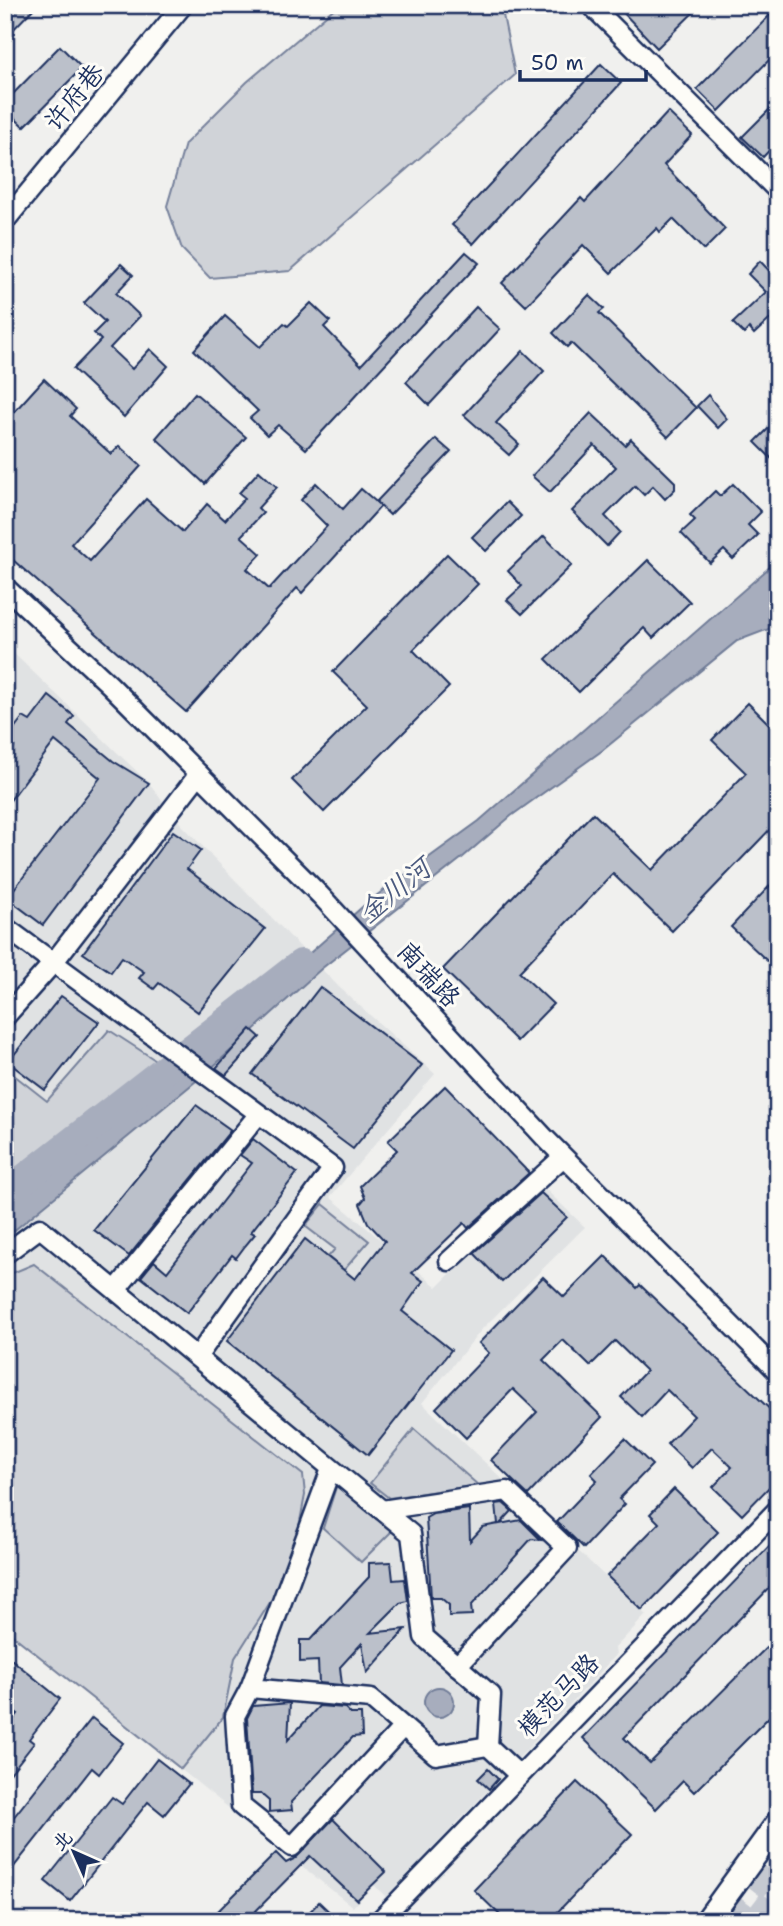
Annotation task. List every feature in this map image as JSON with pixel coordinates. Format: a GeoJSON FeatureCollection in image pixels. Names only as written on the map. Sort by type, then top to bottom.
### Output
{"type":"FeatureCollection","features":[{"type":"Feature","properties":{"kind":"main road"},"geometry":{"type":"LineString","coordinates":[[707,1921],[778,1823]]}},
{"type":"Feature","properties":{"kind":"street","name":"许府巷"},"geometry":{"type":"LineString","coordinates":[[5,221],[183,5]]}},
{"type":"Feature","properties":{"kind":"street"},"geometry":{"type":"LineString","coordinates":[[592,5],[778,191]]}},
{"type":"Feature","properties":{"kind":"street","name":"南瑞路"},"geometry":{"type":"LineString","coordinates":[[5,587],[320,895],[563,1157],[778,1372]]}},
{"type":"Feature","properties":{"kind":"street"},"geometry":{"type":"LineString","coordinates":[[5,1017],[53,963],[199,774]]}},
{"type":"Feature","properties":{"kind":"street"},"geometry":{"type":"LineString","coordinates":[[5,926],[195,1069],[333,1168],[197,1357]]}},
{"type":"Feature","properties":{"kind":"street"},"geometry":{"type":"LineString","coordinates":[[116,1290],[258,1115]]}},
{"type":"Feature","properties":{"kind":"street"},"geometry":{"type":"LineString","coordinates":[[449,1261],[563,1157]]}},
{"type":"Feature","properties":{"kind":"street"},"geometry":{"type":"LineString","coordinates":[[5,1254],[40,1228],[411,1534],[424,1637],[491,1695],[488,1746]]}},
{"type":"Feature","properties":{"kind":"street"},"geometry":{"type":"LineString","coordinates":[[331,1469],[250,1688],[235,1716],[241,1806],[292,1847],[403,1727]]}},
{"type":"Feature","properties":{"kind":"street"},"geometry":{"type":"LineString","coordinates":[[382,1510],[507,1491],[567,1548],[457,1667]]}},
{"type":"Feature","properties":{"kind":"street","name":"模范马路"},"geometry":{"type":"LineString","coordinates":[[379,1921],[518,1774],[778,1509]]}},
{"type":"Feature","properties":{"kind":"street"},"geometry":{"type":"LineString","coordinates":[[250,1688],[371,1699],[436,1755],[488,1746]]}},
{"type":"Feature","properties":{"kind":"street"},"geometry":{"type":"LineString","coordinates":[[488,1746],[518,1774]]}},
{"type":"Feature","properties":{"kind":"shaded area"},"geometry":{"type":"Polygon","coordinates":[[[338,5],[501,5],[515,75],[290,271],[210,278],[182,249],[167,206],[185,144],[247,82],[338,5]]]}},
{"type":"Feature","properties":{"kind":"shaded area"},"geometry":{"type":"Polygon","coordinates":[[[5,645],[149,783],[180,823],[339,987],[435,1074],[330,1197],[437,1287],[540,1184],[585,1227],[483,1328],[422,1403],[646,1615],[615,1648],[616,1654],[597,1676],[386,1897],[373,1884],[353,1907],[5,1629],[5,645]]]}},
{"type":"Feature","properties":{"kind":"shaded area"},"geometry":{"type":"Polygon","coordinates":[[[109,1030],[163,1065],[5,1196],[5,1068],[47,1101],[109,1030]]]}},
{"type":"Feature","properties":{"kind":"shaded area"},"geometry":{"type":"Polygon","coordinates":[[[323,1204],[369,1241],[344,1270],[328,1257],[335,1249],[305,1226],[323,1204]]]}},
{"type":"Feature","properties":{"kind":"shaded area"},"geometry":{"type":"Polygon","coordinates":[[[34,1264],[303,1475],[305,1495],[291,1569],[235,1658],[223,1717],[181,1769],[5,1629],[5,1305],[11,1299],[5,1276],[34,1264]]]}},
{"type":"Feature","properties":{"kind":"shaded area"},"geometry":{"type":"Polygon","coordinates":[[[414,1429],[478,1485],[389,1498],[370,1483],[414,1429]]]}},
{"type":"Feature","properties":{"kind":"shaded area"},"geometry":{"type":"Polygon","coordinates":[[[337,1484],[393,1530],[361,1562],[323,1528],[337,1484]]]}},
{"type":"Feature","properties":{"kind":"water"},"geometry":{"type":"Polygon","coordinates":[[[778,560],[778,629],[774,627],[737,641],[603,750],[511,816],[321,969],[207,1072],[5,1238],[5,1210],[236,1018],[369,901],[479,821],[778,560]]]}},
{"type":"Feature","properties":{"kind":"water"},"geometry":{"type":"Polygon","coordinates":[[[439,1687],[450,1691],[454,1702],[450,1713],[439,1717],[428,1713],[424,1702],[428,1691],[439,1687]]]}},
{"type":"Feature","properties":{"kind":"building"},"geometry":{"type":"Polygon","coordinates":[[[5,5],[37,5],[5,38],[5,5]]]}},
{"type":"Feature","properties":{"kind":"building"},"geometry":{"type":"Polygon","coordinates":[[[616,5],[701,5],[657,48],[616,5]]]}},
{"type":"Feature","properties":{"kind":"building"},"geometry":{"type":"Polygon","coordinates":[[[778,7],[778,51],[719,111],[697,89],[778,7]]]}},
{"type":"Feature","properties":{"kind":"building"},"geometry":{"type":"Polygon","coordinates":[[[60,46],[82,68],[24,127],[5,109],[5,102],[60,46]]]}},
{"type":"Feature","properties":{"kind":"building"},"geometry":{"type":"Polygon","coordinates":[[[601,64],[621,83],[473,244],[452,225],[601,64]]]}},
{"type":"Feature","properties":{"kind":"building"},"geometry":{"type":"Polygon","coordinates":[[[778,101],[778,141],[763,157],[742,137],[778,101]]]}},
{"type":"Feature","properties":{"kind":"building"},"geometry":{"type":"Polygon","coordinates":[[[668,112],[692,135],[664,165],[725,229],[704,250],[673,219],[660,232],[657,228],[611,273],[583,245],[526,306],[502,283],[581,198],[585,202],[668,112]]]}},
{"type":"Feature","properties":{"kind":"building"},"geometry":{"type":"Polygon","coordinates":[[[466,252],[479,263],[306,449],[278,425],[267,435],[250,418],[258,411],[194,350],[225,316],[260,347],[284,323],[288,326],[311,303],[330,321],[324,327],[361,365],[466,252]]]}},
{"type":"Feature","properties":{"kind":"building"},"geometry":{"type":"Polygon","coordinates":[[[760,261],[778,280],[778,312],[754,334],[749,328],[744,334],[733,323],[766,292],[748,274],[760,261]]]}},
{"type":"Feature","properties":{"kind":"building"},"geometry":{"type":"Polygon","coordinates":[[[121,264],[133,275],[116,293],[140,316],[110,348],[132,369],[150,349],[168,366],[124,417],[73,369],[101,340],[94,333],[105,322],[84,303],[121,264]]]}},
{"type":"Feature","properties":{"kind":"building"},"geometry":{"type":"Polygon","coordinates":[[[589,295],[604,309],[599,313],[696,408],[668,437],[571,343],[567,347],[553,333],[589,295]]]}},
{"type":"Feature","properties":{"kind":"building"},"geometry":{"type":"Polygon","coordinates":[[[476,307],[500,329],[429,405],[406,382],[476,307]]]}},
{"type":"Feature","properties":{"kind":"building"},"geometry":{"type":"Polygon","coordinates":[[[523,351],[544,371],[496,423],[519,444],[509,455],[464,415],[523,351]]]}},
{"type":"Feature","properties":{"kind":"building"},"geometry":{"type":"Polygon","coordinates":[[[44,379],[76,409],[70,416],[111,454],[119,446],[141,466],[71,544],[90,561],[146,499],[183,532],[207,504],[225,520],[245,498],[239,493],[259,471],[277,487],[258,508],[263,513],[241,536],[261,554],[247,569],[269,589],[327,526],[301,500],[316,483],[343,509],[361,489],[381,506],[302,593],[297,588],[186,712],[5,553],[5,422],[44,379]]]}},
{"type":"Feature","properties":{"kind":"building"},"geometry":{"type":"Polygon","coordinates":[[[195,393],[246,437],[205,484],[156,438],[195,393]]]}},
{"type":"Feature","properties":{"kind":"building"},"geometry":{"type":"Polygon","coordinates":[[[708,395],[727,419],[718,428],[697,406],[708,395]]]}},
{"type":"Feature","properties":{"kind":"building"},"geometry":{"type":"Polygon","coordinates":[[[591,413],[625,445],[631,439],[675,482],[675,489],[665,499],[653,486],[644,495],[635,486],[605,516],[620,532],[607,546],[572,511],[616,467],[594,445],[550,492],[532,476],[591,413]]]}},
{"type":"Feature","properties":{"kind":"building"},"geometry":{"type":"Polygon","coordinates":[[[778,419],[778,465],[755,442],[778,419]]]}},
{"type":"Feature","properties":{"kind":"building"},"geometry":{"type":"Polygon","coordinates":[[[436,439],[451,452],[390,515],[376,502],[436,439]]]}},
{"type":"Feature","properties":{"kind":"building"},"geometry":{"type":"Polygon","coordinates":[[[733,484],[761,512],[748,525],[758,535],[733,559],[724,550],[710,563],[681,533],[695,520],[690,515],[715,491],[720,496],[733,484]]]}},
{"type":"Feature","properties":{"kind":"building"},"geometry":{"type":"Polygon","coordinates":[[[507,502],[521,516],[486,551],[472,537],[507,502]]]}},
{"type":"Feature","properties":{"kind":"building"},"geometry":{"type":"Polygon","coordinates":[[[544,536],[572,565],[522,614],[507,600],[522,586],[508,571],[544,536]]]}},
{"type":"Feature","properties":{"kind":"building"},"geometry":{"type":"Polygon","coordinates":[[[447,554],[478,584],[413,650],[449,687],[324,812],[292,780],[367,705],[333,672],[447,554]]]}},
{"type":"Feature","properties":{"kind":"building"},"geometry":{"type":"Polygon","coordinates":[[[648,560],[690,602],[653,638],[644,628],[579,692],[546,659],[648,560]]]}},
{"type":"Feature","properties":{"kind":"building"},"geometry":{"type":"Polygon","coordinates":[[[49,696],[74,716],[68,724],[113,761],[149,783],[43,925],[7,898],[100,778],[55,741],[5,807],[5,758],[14,747],[5,740],[23,717],[30,721],[49,696]]]}},
{"type":"Feature","properties":{"kind":"building"},"geometry":{"type":"Polygon","coordinates":[[[748,703],[778,733],[778,821],[672,931],[613,874],[519,972],[553,1004],[517,1041],[443,969],[593,813],[652,870],[746,773],[712,740],[748,703]]]}},
{"type":"Feature","properties":{"kind":"building"},"geometry":{"type":"Polygon","coordinates":[[[173,831],[201,850],[187,869],[265,929],[198,1012],[159,983],[154,989],[139,978],[144,972],[122,957],[111,972],[83,953],[173,831]]]}},
{"type":"Feature","properties":{"kind":"building"},"geometry":{"type":"Polygon","coordinates":[[[778,877],[778,971],[731,927],[778,877]]]}},
{"type":"Feature","properties":{"kind":"building"},"geometry":{"type":"Polygon","coordinates":[[[320,987],[422,1065],[353,1149],[252,1074],[320,987]]]}},
{"type":"Feature","properties":{"kind":"building"},"geometry":{"type":"Polygon","coordinates":[[[61,996],[99,1022],[45,1090],[8,1062],[61,996]]]}},
{"type":"Feature","properties":{"kind":"building"},"geometry":{"type":"Polygon","coordinates":[[[251,1029],[260,1037],[226,1075],[216,1068],[251,1029]]]}},
{"type":"Feature","properties":{"kind":"building"},"geometry":{"type":"Polygon","coordinates":[[[445,1086],[529,1173],[468,1228],[464,1223],[412,1273],[423,1281],[402,1311],[451,1350],[368,1455],[227,1341],[305,1239],[355,1279],[385,1241],[368,1223],[360,1204],[365,1198],[360,1186],[397,1150],[388,1141],[445,1086]]]}},
{"type":"Feature","properties":{"kind":"building"},"geometry":{"type":"Polygon","coordinates":[[[196,1105],[231,1130],[129,1256],[94,1230],[196,1105]]]}},
{"type":"Feature","properties":{"kind":"building"},"geometry":{"type":"Polygon","coordinates":[[[253,1139],[297,1173],[251,1232],[255,1234],[236,1258],[232,1255],[187,1313],[141,1277],[154,1261],[167,1272],[252,1163],[240,1155],[253,1139]]]}},
{"type":"Feature","properties":{"kind":"building"},"geometry":{"type":"Polygon","coordinates":[[[541,1193],[567,1217],[502,1282],[474,1253],[541,1193]]]}},
{"type":"Feature","properties":{"kind":"building"},"geometry":{"type":"Polygon","coordinates":[[[605,1256],[637,1288],[640,1285],[778,1417],[778,1478],[742,1515],[713,1487],[732,1467],[712,1448],[692,1468],[667,1444],[694,1416],[667,1390],[642,1417],[621,1397],[646,1371],[615,1341],[590,1366],[563,1340],[543,1360],[602,1417],[528,1495],[491,1460],[537,1412],[513,1389],[466,1438],[436,1408],[489,1353],[479,1343],[543,1277],[564,1297],[605,1256]]]}},
{"type":"Feature","properties":{"kind":"building"},"geometry":{"type":"Polygon","coordinates":[[[625,1439],[652,1465],[619,1499],[625,1504],[584,1548],[557,1522],[597,1480],[591,1474],[625,1439]]]}},
{"type":"Feature","properties":{"kind":"building"},"geometry":{"type":"Polygon","coordinates":[[[674,1489],[718,1532],[642,1610],[607,1576],[659,1523],[650,1514],[674,1489]]]}},
{"type":"Feature","properties":{"kind":"building"},"geometry":{"type":"Polygon","coordinates":[[[503,1503],[512,1511],[500,1524],[521,1520],[541,1540],[531,1539],[471,1606],[472,1615],[449,1616],[449,1605],[441,1598],[431,1598],[426,1518],[433,1514],[469,1509],[470,1541],[483,1527],[498,1524],[496,1504],[503,1503]]]}},
{"type":"Feature","properties":{"kind":"building"},"geometry":{"type":"Polygon","coordinates":[[[778,1537],[778,1579],[624,1738],[650,1763],[778,1636],[778,1708],[694,1792],[683,1781],[656,1809],[583,1738],[778,1537]]]}},
{"type":"Feature","properties":{"kind":"building"},"geometry":{"type":"Polygon","coordinates":[[[391,1562],[393,1580],[405,1579],[408,1601],[400,1603],[370,1633],[406,1629],[367,1673],[362,1643],[340,1667],[342,1685],[319,1683],[318,1661],[300,1662],[300,1640],[310,1640],[369,1577],[369,1563],[391,1562]]]}},
{"type":"Feature","properties":{"kind":"building"},"geometry":{"type":"Polygon","coordinates":[[[5,1654],[60,1699],[29,1739],[34,1743],[5,1780],[5,1730],[18,1714],[5,1704],[5,1654]]]}},
{"type":"Feature","properties":{"kind":"building"},"geometry":{"type":"Polygon","coordinates":[[[290,1703],[288,1740],[319,1706],[345,1708],[351,1714],[361,1714],[362,1736],[353,1737],[291,1802],[292,1810],[269,1812],[269,1801],[261,1794],[252,1794],[247,1718],[253,1706],[290,1703]]]}},
{"type":"Feature","properties":{"kind":"building"},"geometry":{"type":"Polygon","coordinates":[[[92,1718],[123,1743],[99,1774],[92,1768],[5,1878],[5,1828],[92,1718]]]}},
{"type":"Feature","properties":{"kind":"building"},"geometry":{"type":"Polygon","coordinates":[[[157,1759],[189,1784],[164,1815],[148,1802],[70,1901],[45,1881],[112,1797],[122,1804],[157,1759]]]}},
{"type":"Feature","properties":{"kind":"building"},"geometry":{"type":"Polygon","coordinates":[[[488,1769],[498,1779],[489,1789],[478,1779],[488,1769]]]}},
{"type":"Feature","properties":{"kind":"building"},"geometry":{"type":"Polygon","coordinates":[[[577,1782],[632,1834],[549,1921],[506,1921],[474,1890],[577,1782]]]}},
{"type":"Feature","properties":{"kind":"building"},"geometry":{"type":"Polygon","coordinates":[[[333,1819],[386,1872],[357,1900],[310,1856],[246,1921],[208,1921],[276,1853],[286,1863],[296,1858],[333,1819]]]}},
{"type":"Feature","properties":{"kind":"building"},"geometry":{"type":"Polygon","coordinates":[[[319,1902],[339,1921],[301,1921],[319,1902]]]}},
{"type":"Feature","properties":{"kind":"waterway","name":"金川河"},"geometry":{"type":"LineString","coordinates":[[5,1194],[301,964]]}},
{"type":"Feature","properties":{"kind":"tunnel"},"geometry":{"type":"LineString","coordinates":[[729,1921],[778,1857]]}},
{"type":"Feature","properties":{"kind":"tunnel"},"geometry":{"type":"LineString","coordinates":[[756,1921],[778,1892]]}}]}
